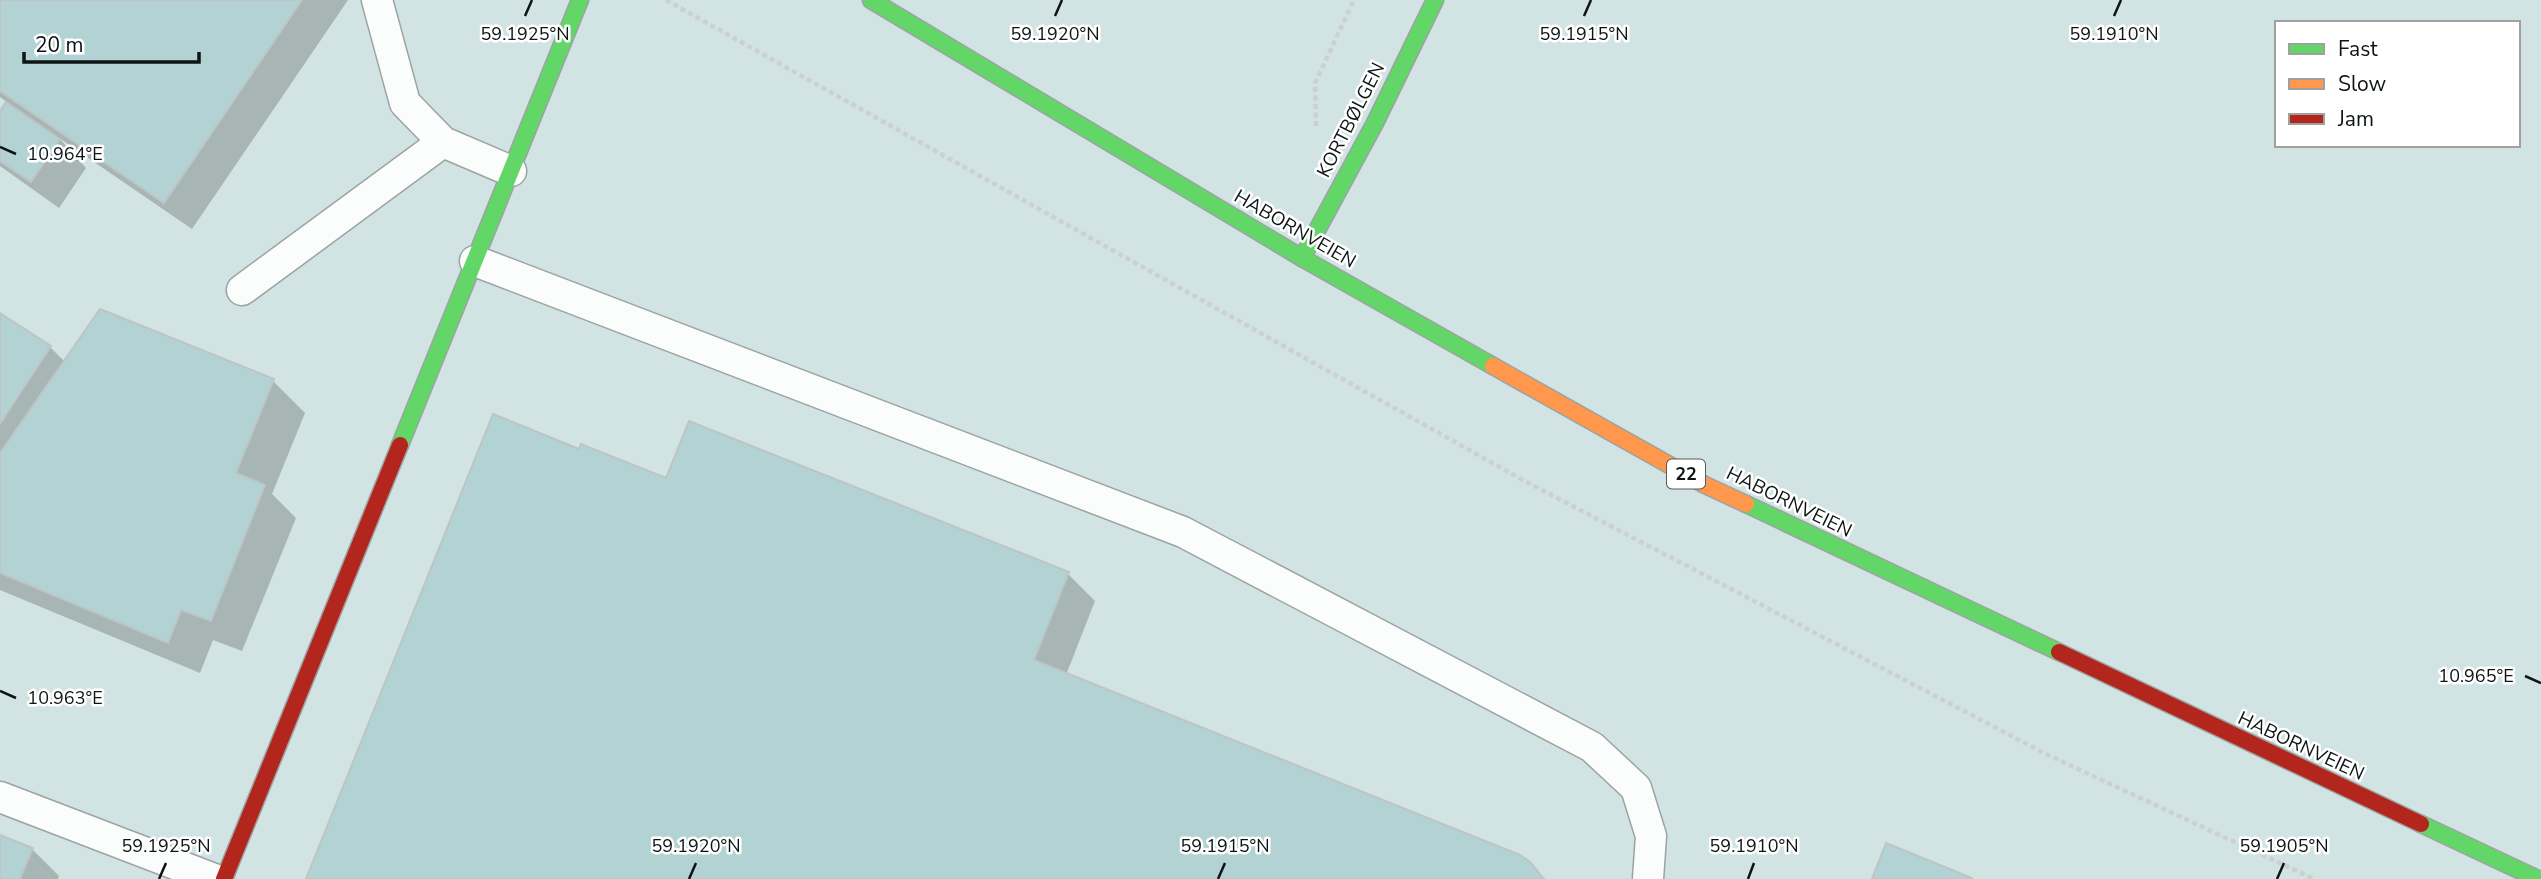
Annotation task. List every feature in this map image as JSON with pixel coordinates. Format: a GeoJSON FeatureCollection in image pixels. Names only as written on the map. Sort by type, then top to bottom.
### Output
{"type":"FeatureCollection","features":[{"type":"Feature","properties":{"kind":"main road"},"geometry":{"type":"LineString","coordinates":[[224,879],[580,0]]}},
{"type":"Feature","properties":{"kind":"main road","name":"HABORNVEIEN"},"geometry":{"type":"LineString","coordinates":[[871,0],[1302,258],[1705,485],[2538,879]]}},
{"type":"Feature","properties":{"kind":"main road","name":"KORTBØLGEN"},"geometry":{"type":"LineString","coordinates":[[1302,258],[1346,179],[1435,0]]}},
{"type":"Feature","properties":{"kind":"lane"},"geometry":{"type":"LineString","coordinates":[[377,0],[405,103],[443,142],[511,171]]}},
{"type":"Feature","properties":{"kind":"lane"},"geometry":{"type":"LineString","coordinates":[[242,290],[443,142]]}},
{"type":"Feature","properties":{"kind":"lane"},"geometry":{"type":"LineString","coordinates":[[475,261],[1183,532],[1592,747],[1636,788],[1651,836],[1648,879]]}},
{"type":"Feature","properties":{"kind":"lane"},"geometry":{"type":"LineString","coordinates":[[0,797],[214,879]]}},
{"type":"Feature","properties":{"kind":"path"},"geometry":{"type":"LineString","coordinates":[[666,0],[1521,479],[2046,754],[2314,879]]}},
{"type":"Feature","properties":{"kind":"path"},"geometry":{"type":"LineString","coordinates":[[1346,179],[1314,122],[1315,83],[1354,0]]}},
{"type":"Feature","properties":{"kind":"shaded area"},"geometry":{"type":"Polygon","coordinates":[[[0,0],[2541,0],[2541,879],[0,879],[0,0]]]}},
{"type":"Feature","properties":{"kind":"building"},"geometry":{"type":"Polygon","coordinates":[[[0,0],[302,0],[164,203],[0,91],[0,0]]]}},
{"type":"Feature","properties":{"kind":"building"},"geometry":{"type":"Polygon","coordinates":[[[6,102],[60,139],[31,182],[0,161],[0,111],[6,102]]]}},
{"type":"Feature","properties":{"kind":"building"},"geometry":{"type":"Polygon","coordinates":[[[100,309],[274,379],[236,473],[265,485],[211,621],[181,610],[168,643],[0,573],[0,453],[100,309]]]}},
{"type":"Feature","properties":{"kind":"building"},"geometry":{"type":"Polygon","coordinates":[[[0,313],[51,346],[0,424],[0,313]]]}},
{"type":"Feature","properties":{"kind":"building"},"geometry":{"type":"Polygon","coordinates":[[[493,414],[579,449],[581,444],[666,478],[689,421],[1069,572],[1034,660],[1520,855],[1530,862],[1544,879],[306,879],[493,414]]]}},
{"type":"Feature","properties":{"kind":"building"},"geometry":{"type":"Polygon","coordinates":[[[0,835],[33,848],[20,879],[0,879],[0,835]]]}},
{"type":"Feature","properties":{"kind":"building"},"geometry":{"type":"Polygon","coordinates":[[[1886,843],[1972,878],[1872,879],[1886,843]]]}},
{"type":"Feature","properties":{"kind":"traffic: fast"},"geometry":{"type":"LineString","coordinates":[[400,445],[580,0]]}},
{"type":"Feature","properties":{"kind":"traffic: fast"},"geometry":{"type":"LineString","coordinates":[[871,0],[1302,258],[1493,366]]}},
{"type":"Feature","properties":{"kind":"traffic: fast"},"geometry":{"type":"LineString","coordinates":[[1302,258],[1375,123],[1435,0]]}},
{"type":"Feature","properties":{"kind":"traffic: fast"},"geometry":{"type":"LineString","coordinates":[[1746,504],[2059,652]]}},
{"type":"Feature","properties":{"kind":"traffic: fast"},"geometry":{"type":"LineString","coordinates":[[2421,824],[2538,879]]}},
{"type":"Feature","properties":{"kind":"traffic: slow"},"geometry":{"type":"LineString","coordinates":[[1493,366],[1705,485],[1746,504]]}},
{"type":"Feature","properties":{"kind":"traffic: jam"},"geometry":{"type":"LineString","coordinates":[[224,879],[400,445]]}},
{"type":"Feature","properties":{"kind":"traffic: jam"},"geometry":{"type":"LineString","coordinates":[[2059,652],[2421,824]]}}]}
